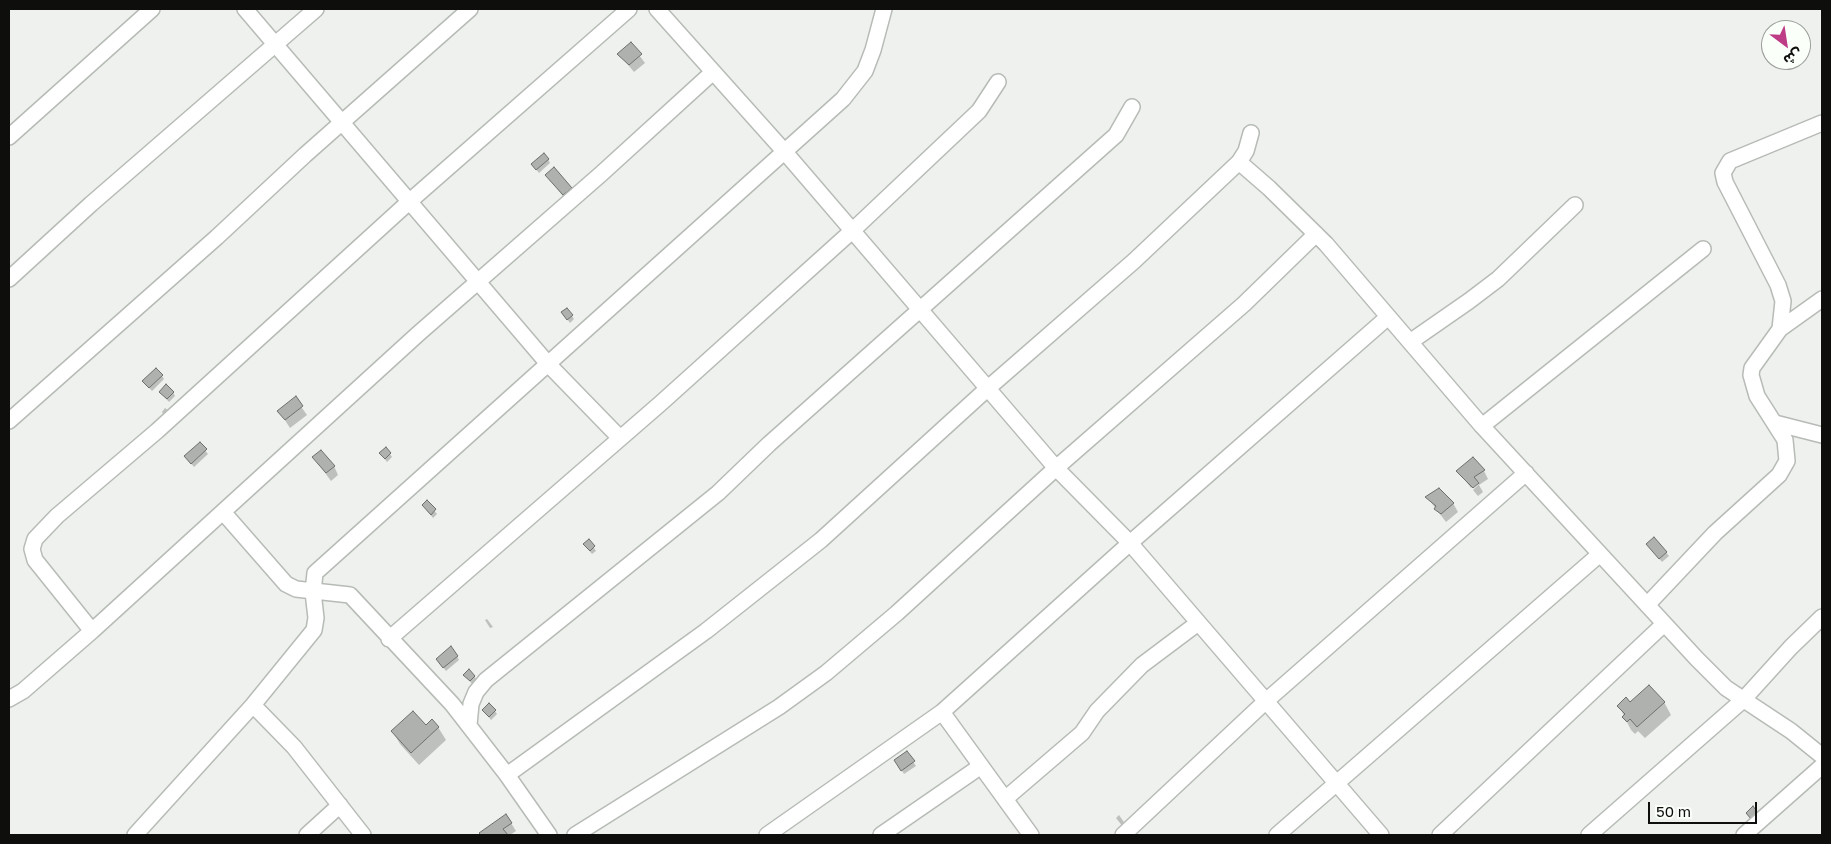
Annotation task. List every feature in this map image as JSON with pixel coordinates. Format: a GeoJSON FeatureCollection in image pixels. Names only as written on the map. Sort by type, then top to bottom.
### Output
{"type":"FeatureCollection","features":[{"type":"Feature","properties":{"kind":"street"},"geometry":{"type":"LineString","coordinates":[[9,137],[152,9]]}},
{"type":"Feature","properties":{"kind":"street"},"geometry":{"type":"LineString","coordinates":[[245,9],[343,121],[549,365],[620,438]]}},
{"type":"Feature","properties":{"kind":"street"},"geometry":{"type":"LineString","coordinates":[[9,279],[91,204],[316,9]]}},
{"type":"Feature","properties":{"kind":"street"},"geometry":{"type":"LineString","coordinates":[[9,420],[218,237],[343,121],[470,9]]}},
{"type":"Feature","properties":{"kind":"street"},"geometry":{"type":"LineString","coordinates":[[92,631],[35,560],[32,549],[35,540],[57,516],[157,431],[410,201],[629,9]]}},
{"type":"Feature","properties":{"kind":"street"},"geometry":{"type":"LineString","coordinates":[[657,9],[784,151],[1056,468],[1130,542],[1381,835]]}},
{"type":"Feature","properties":{"kind":"street"},"geometry":{"type":"LineString","coordinates":[[135,835],[253,705],[314,630],[316,618],[313,592],[315,573],[549,365],[855,87],[873,50],[884,9]]}},
{"type":"Feature","properties":{"kind":"street"},"geometry":{"type":"LineString","coordinates":[[9,698],[23,691],[92,631],[477,281],[601,174],[713,72]]}},
{"type":"Feature","properties":{"kind":"street"},"geometry":{"type":"LineString","coordinates":[[389,639],[620,438],[852,230],[979,111],[998,82]]}},
{"type":"Feature","properties":{"kind":"street"},"geometry":{"type":"LineString","coordinates":[[469,725],[471,704],[476,692],[491,676],[718,492],[769,444],[1116,135],[1132,107]]}},
{"type":"Feature","properties":{"kind":"street"},"geometry":{"type":"LineString","coordinates":[[1780,328],[1783,310],[1781,293],[1725,182],[1724,168],[1734,159],[1822,123]]}},
{"type":"Feature","properties":{"kind":"street"},"geometry":{"type":"LineString","coordinates":[[507,775],[706,631],[821,540],[987,389],[1134,261],[1239,162],[1246,151],[1251,133]]}},
{"type":"Feature","properties":{"kind":"street"},"geometry":{"type":"LineString","coordinates":[[1239,162],[1316,234],[1482,426],[1664,624],[1726,688],[1791,731],[1822,756]]}},
{"type":"Feature","properties":{"kind":"street"},"geometry":{"type":"LineString","coordinates":[[1410,342],[1462,307],[1498,279],[1575,204]]}},
{"type":"Feature","properties":{"kind":"street"},"geometry":{"type":"LineString","coordinates":[[575,835],[779,707],[826,672],[897,613],[1056,468],[1244,304],[1316,234]]}},
{"type":"Feature","properties":{"kind":"street"},"geometry":{"type":"LineString","coordinates":[[1482,426],[1703,249]]}},
{"type":"Feature","properties":{"kind":"street"},"geometry":{"type":"LineString","coordinates":[[1647,605],[1715,533],[1784,468],[1787,461],[1787,446],[1775,423],[1757,396],[1751,375],[1752,368],[1780,328],[1822,299]]}},
{"type":"Feature","properties":{"kind":"street"},"geometry":{"type":"LineString","coordinates":[[767,835],[942,712],[1130,542],[1388,317]]}},
{"type":"Feature","properties":{"kind":"street"},"geometry":{"type":"LineString","coordinates":[[1775,423],[1822,435]]}},
{"type":"Feature","properties":{"kind":"street"},"geometry":{"type":"LineString","coordinates":[[1123,835],[1266,701],[1526,473]]}},
{"type":"Feature","properties":{"kind":"street"},"geometry":{"type":"LineString","coordinates":[[223,512],[286,584],[296,589],[313,592],[350,595],[469,725],[549,835]]}},
{"type":"Feature","properties":{"kind":"street"},"geometry":{"type":"LineString","coordinates":[[1277,835],[1600,554]]}},
{"type":"Feature","properties":{"kind":"street"},"geometry":{"type":"LineString","coordinates":[[1589,835],[1743,700],[1791,647],[1822,617]]}},
{"type":"Feature","properties":{"kind":"street"},"geometry":{"type":"LineString","coordinates":[[1005,799],[1082,733],[1097,711],[1142,665],[1198,623]]}},
{"type":"Feature","properties":{"kind":"street"},"geometry":{"type":"LineString","coordinates":[[1440,835],[1664,624]]}},
{"type":"Feature","properties":{"kind":"street"},"geometry":{"type":"LineString","coordinates":[[253,705],[294,748],[363,835]]}},
{"type":"Feature","properties":{"kind":"street"},"geometry":{"type":"LineString","coordinates":[[942,712],[1032,835]]}},
{"type":"Feature","properties":{"kind":"street"},"geometry":{"type":"LineString","coordinates":[[881,835],[981,766]]}},
{"type":"Feature","properties":{"kind":"street"},"geometry":{"type":"LineString","coordinates":[[1744,835],[1822,766]]}},
{"type":"Feature","properties":{"kind":"street"},"geometry":{"type":"LineString","coordinates":[[307,835],[340,805]]}},
{"type":"Feature","properties":{"kind":"building"},"geometry":{"type":"Polygon","coordinates":[[[631,42],[642,54],[629,65],[617,54],[631,42]]]}},
{"type":"Feature","properties":{"kind":"building"},"geometry":{"type":"Polygon","coordinates":[[[544,153],[549,159],[536,170],[531,164],[544,153]]]}},
{"type":"Feature","properties":{"kind":"building"},"geometry":{"type":"Polygon","coordinates":[[[554,167],[572,188],[563,195],[545,175],[554,167]]]}},
{"type":"Feature","properties":{"kind":"building"},"geometry":{"type":"Polygon","coordinates":[[[567,308],[573,315],[567,320],[561,312],[567,308]]]}},
{"type":"Feature","properties":{"kind":"building"},"geometry":{"type":"Polygon","coordinates":[[[156,368],[163,375],[149,388],[142,381],[156,368]]]}},
{"type":"Feature","properties":{"kind":"building"},"geometry":{"type":"Polygon","coordinates":[[[166,384],[174,392],[167,399],[159,392],[166,384]]]}},
{"type":"Feature","properties":{"kind":"building"},"geometry":{"type":"Polygon","coordinates":[[[296,396],[303,406],[285,420],[277,411],[296,396]]]}},
{"type":"Feature","properties":{"kind":"building"},"geometry":{"type":"Polygon","coordinates":[[[200,442],[207,449],[191,464],[184,456],[200,442]]]}},
{"type":"Feature","properties":{"kind":"building"},"geometry":{"type":"Polygon","coordinates":[[[386,447],[391,453],[385,459],[379,453],[386,447]]]}},
{"type":"Feature","properties":{"kind":"building"},"geometry":{"type":"Polygon","coordinates":[[[321,450],[335,466],[326,473],[312,457],[321,450]]]}},
{"type":"Feature","properties":{"kind":"building"},"geometry":{"type":"Polygon","coordinates":[[[1473,457],[1485,470],[1474,477],[1479,483],[1473,488],[1456,471],[1473,457]]]}},
{"type":"Feature","properties":{"kind":"building"},"geometry":{"type":"Polygon","coordinates":[[[1439,488],[1454,503],[1441,514],[1434,509],[1436,506],[1425,497],[1439,488]]]}},
{"type":"Feature","properties":{"kind":"building"},"geometry":{"type":"Polygon","coordinates":[[[427,500],[436,509],[431,515],[422,505],[427,500]]]}},
{"type":"Feature","properties":{"kind":"building"},"geometry":{"type":"Polygon","coordinates":[[[1654,537],[1667,552],[1659,559],[1646,544],[1654,537]]]}},
{"type":"Feature","properties":{"kind":"building"},"geometry":{"type":"Polygon","coordinates":[[[589,539],[595,546],[590,551],[583,544],[589,539]]]}},
{"type":"Feature","properties":{"kind":"building"},"geometry":{"type":"Polygon","coordinates":[[[451,646],[458,656],[443,668],[436,659],[451,646]]]}},
{"type":"Feature","properties":{"kind":"building"},"geometry":{"type":"Polygon","coordinates":[[[469,669],[475,676],[470,681],[463,675],[469,669]]]}},
{"type":"Feature","properties":{"kind":"building"},"geometry":{"type":"Polygon","coordinates":[[[1649,685],[1665,702],[1637,727],[1630,719],[1627,722],[1622,717],[1625,714],[1617,706],[1626,697],[1630,702],[1649,685]]]}},
{"type":"Feature","properties":{"kind":"building"},"geometry":{"type":"Polygon","coordinates":[[[489,703],[496,710],[489,717],[482,710],[489,703]]]}},
{"type":"Feature","properties":{"kind":"building"},"geometry":{"type":"Polygon","coordinates":[[[413,711],[426,725],[432,719],[439,727],[411,753],[391,731],[413,711]]]}},
{"type":"Feature","properties":{"kind":"building"},"geometry":{"type":"Polygon","coordinates":[[[907,751],[915,761],[901,771],[894,760],[907,751]]]}},
{"type":"Feature","properties":{"kind":"building"},"geometry":{"type":"Polygon","coordinates":[[[1753,806],[1758,813],[1751,819],[1746,813],[1753,806]]]}},
{"type":"Feature","properties":{"kind":"building"},"geometry":{"type":"Polygon","coordinates":[[[506,814],[512,823],[503,829],[508,835],[481,835],[479,833],[506,814]]]}}]}
